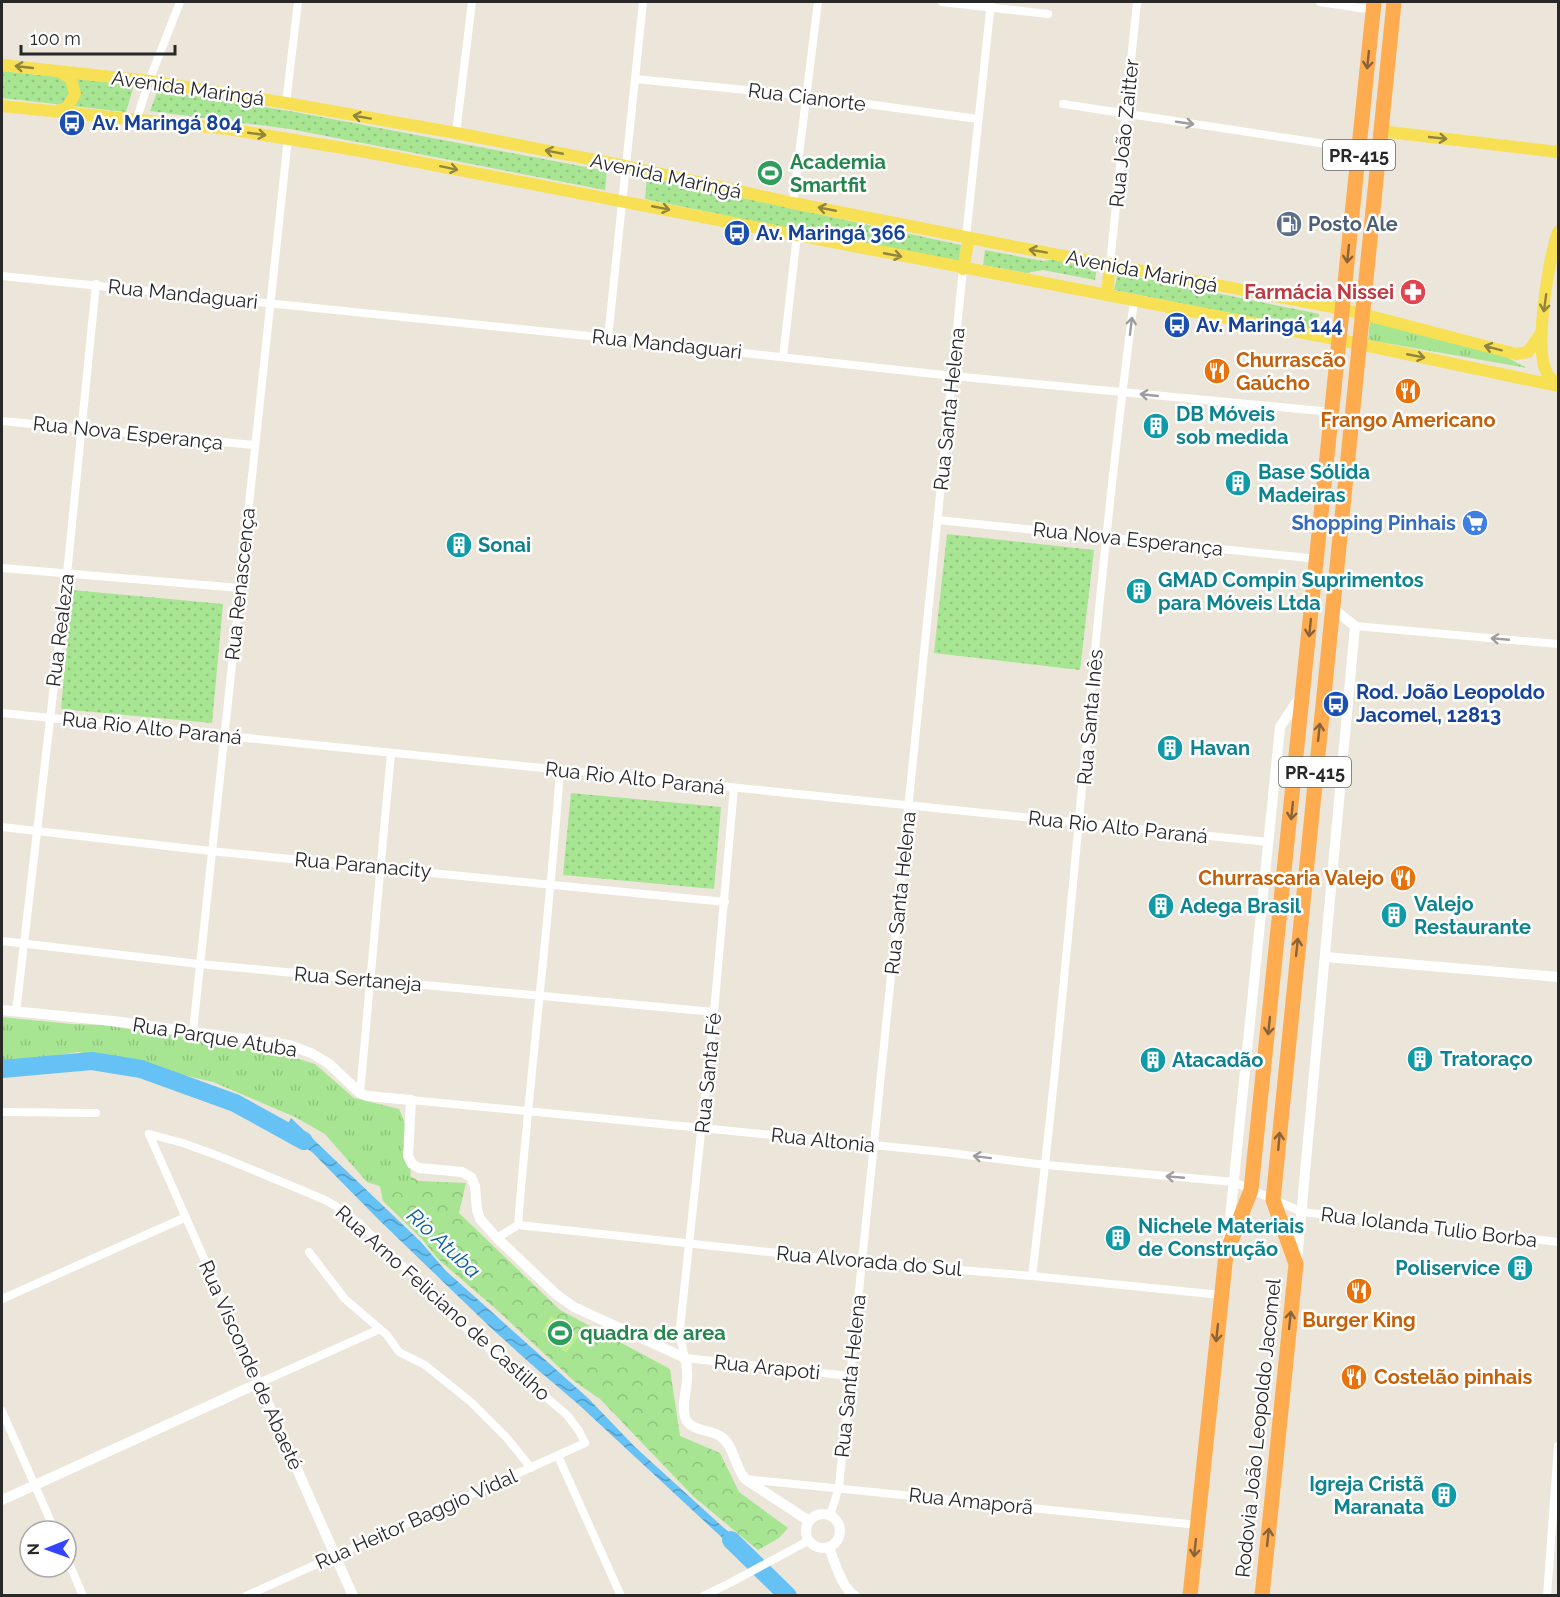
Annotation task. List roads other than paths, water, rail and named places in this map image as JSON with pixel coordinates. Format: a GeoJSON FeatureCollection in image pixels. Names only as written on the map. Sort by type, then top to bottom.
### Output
{"type":"FeatureCollection","features":[{"type":"Feature","properties":{"kind":"highway","name":"Rodovia João Leopoldo Jacomel"},"geometry":{"type":"LineString","coordinates":[[1262,1596],[1296,1264],[1273,1200],[1394,2]]}},
{"type":"Feature","properties":{"kind":"highway","name":"PR-415"},"geometry":{"type":"LineString","coordinates":[[1226,1254],[1251,1190],[1374,6]]}},
{"type":"Feature","properties":{"kind":"highway"},"geometry":{"type":"LineString","coordinates":[[1190,1596],[1226,1254]]}},
{"type":"Feature","properties":{"kind":"main road","name":"Avenida Maringá"},"geometry":{"type":"LineString","coordinates":[[2,65],[149,81],[456,133],[626,166],[794,203],[1343,309],[1516,354],[1528,352],[1541,333]]}},
{"type":"Feature","properties":{"kind":"main road"},"geometry":{"type":"LineString","coordinates":[[52,112],[67,108],[73,102],[75,94],[71,79],[58,71]]}},
{"type":"Feature","properties":{"kind":"main road","name":"Avenida Maringá"},"geometry":{"type":"LineString","coordinates":[[2,106],[228,129],[288,138],[623,200],[963,269],[1340,340],[1558,385]]}},
{"type":"Feature","properties":{"kind":"main road"},"geometry":{"type":"LineString","coordinates":[[1380,131],[1558,152]]}},
{"type":"Feature","properties":{"kind":"main road"},"geometry":{"type":"LineString","coordinates":[[1558,232],[1541,333],[1542,361],[1546,372],[1558,385]]}},
{"type":"Feature","properties":{"kind":"main road"},"geometry":{"type":"LineString","coordinates":[[963,269],[968,237]]}},
{"type":"Feature","properties":{"kind":"main road"},"geometry":{"type":"LineString","coordinates":[[1107,295],[1110,264]]}},
{"type":"Feature","properties":{"kind":"street"},"geometry":{"type":"LineString","coordinates":[[136,121],[180,2]]}},
{"type":"Feature","properties":{"kind":"street"},"geometry":{"type":"LineString","coordinates":[[286,103],[298,2]]}},
{"type":"Feature","properties":{"kind":"street"},"geometry":{"type":"LineString","coordinates":[[456,133],[472,2]]}},
{"type":"Feature","properties":{"kind":"street"},"geometry":{"type":"LineString","coordinates":[[608,338],[643,2]]}},
{"type":"Feature","properties":{"kind":"street"},"geometry":{"type":"LineString","coordinates":[[794,203],[818,2]]}},
{"type":"Feature","properties":{"kind":"street"},"geometry":{"type":"LineString","coordinates":[[942,2],[990,4],[1048,14]]}},
{"type":"Feature","properties":{"kind":"street","name":"Rua João Zaitter"},"geometry":{"type":"LineString","coordinates":[[1110,264],[1137,2]]}},
{"type":"Feature","properties":{"kind":"street"},"geometry":{"type":"LineString","coordinates":[[1320,2],[1374,6]]}},
{"type":"Feature","properties":{"kind":"street"},"geometry":{"type":"LineString","coordinates":[[968,237],[990,4]]}},
{"type":"Feature","properties":{"kind":"street","name":"Rua Cianorte"},"geometry":{"type":"LineString","coordinates":[[635,79],[807,96],[978,119]]}},
{"type":"Feature","properties":{"kind":"street"},"geometry":{"type":"LineString","coordinates":[[1063,104],[1359,149]]}},
{"type":"Feature","properties":{"kind":"street","name":"Rua Renascença"},"geometry":{"type":"LineString","coordinates":[[192,1031],[288,138]]}},
{"type":"Feature","properties":{"kind":"street"},"geometry":{"type":"LineString","coordinates":[[783,357],[797,235]]}},
{"type":"Feature","properties":{"kind":"street","name":"Rua Santa Helena"},"geometry":{"type":"LineString","coordinates":[[830,1516],[839,1487],[963,269]]}},
{"type":"Feature","properties":{"kind":"street","name":"Rua Mandaguari"},"geometry":{"type":"LineString","coordinates":[[2,276],[96,284],[952,376],[1332,412]]}},
{"type":"Feature","properties":{"kind":"street","name":"Rua Realeza"},"geometry":{"type":"LineString","coordinates":[[16,1012],[67,574],[96,284]]}},
{"type":"Feature","properties":{"kind":"street","name":"Rua Santa Inês"},"geometry":{"type":"LineString","coordinates":[[1032,1276],[1046,1165],[1107,536],[1134,301]]}},
{"type":"Feature","properties":{"kind":"street","name":"Rua Nova Esperança"},"geometry":{"type":"LineString","coordinates":[[2,421],[254,445]]}},
{"type":"Feature","properties":{"kind":"street","name":"Rua Nova Esperança"},"geometry":{"type":"LineString","coordinates":[[938,520],[1317,559]]}},
{"type":"Feature","properties":{"kind":"street"},"geometry":{"type":"LineString","coordinates":[[2,568],[240,588]]}},
{"type":"Feature","properties":{"kind":"street"},"geometry":{"type":"LineString","coordinates":[[1332,608],[1355,626],[1558,644]]}},
{"type":"Feature","properties":{"kind":"street","name":"Rodovia João Leopoldo Jacomel"},"geometry":{"type":"LineString","coordinates":[[1296,1264],[1355,626]]}},
{"type":"Feature","properties":{"kind":"street"},"geometry":{"type":"LineString","coordinates":[[1226,1254],[1280,727],[1304,690]]}},
{"type":"Feature","properties":{"kind":"street","name":"Rua Rio Alto Paraná"},"geometry":{"type":"LineString","coordinates":[[2,713],[1269,842]]}},
{"type":"Feature","properties":{"kind":"street"},"geometry":{"type":"LineString","coordinates":[[391,753],[360,1093],[367,1096],[411,1100],[408,1156],[412,1164],[419,1168],[462,1172],[471,1177],[476,1186],[477,1210],[480,1219],[557,1295],[574,1307],[685,1358],[688,1377],[685,1420],[691,1426],[720,1436],[727,1443],[738,1471],[745,1479],[809,1521]]}},
{"type":"Feature","properties":{"kind":"street"},"geometry":{"type":"LineString","coordinates":[[497,1238],[518,1225],[527,1110],[552,884],[560,771]]}},
{"type":"Feature","properties":{"kind":"street","name":"Rua Santa Fé"},"geometry":{"type":"LineString","coordinates":[[685,1358],[680,1328],[725,902],[734,788]]}},
{"type":"Feature","properties":{"kind":"street","name":"Rua Paranacity"},"geometry":{"type":"LineString","coordinates":[[2,827],[210,851],[382,866],[725,902]]}},
{"type":"Feature","properties":{"kind":"street","name":"Rua Sertaneja"},"geometry":{"type":"LineString","coordinates":[[2,941],[198,964],[714,1012]]}},
{"type":"Feature","properties":{"kind":"street"},"geometry":{"type":"LineString","coordinates":[[1325,957],[1558,977]]}},
{"type":"Feature","properties":{"kind":"street","name":"Rua Parque Atuba"},"geometry":{"type":"LineString","coordinates":[[2,1010],[192,1031],[289,1045],[311,1053],[328,1063],[360,1093]]}},
{"type":"Feature","properties":{"kind":"street","name":"Rua Altonia"},"geometry":{"type":"LineString","coordinates":[[411,1100],[1234,1182]]}},
{"type":"Feature","properties":{"kind":"street"},"geometry":{"type":"LineString","coordinates":[[2,1112],[96,1113]]}},
{"type":"Feature","properties":{"kind":"street","name":"Rua Visconde de Abaeté"},"geometry":{"type":"LineString","coordinates":[[149,1134],[353,1596]]}},
{"type":"Feature","properties":{"kind":"street","name":"Rua Arno Feliciano de Castilho"},"geometry":{"type":"LineString","coordinates":[[149,1134],[224,1158],[323,1199],[348,1215],[370,1233],[472,1334],[567,1415],[585,1443]]}},
{"type":"Feature","properties":{"kind":"street","name":"Rua Iolanda Tulio Borba"},"geometry":{"type":"LineString","coordinates":[[1234,1182],[1302,1212],[1558,1242]]}},
{"type":"Feature","properties":{"kind":"street"},"geometry":{"type":"LineString","coordinates":[[2,1299],[186,1217]]}},
{"type":"Feature","properties":{"kind":"street","name":"Rua Alvorada do Sul"},"geometry":{"type":"LineString","coordinates":[[518,1225],[862,1262],[1221,1295]]}},
{"type":"Feature","properties":{"kind":"street"},"geometry":{"type":"LineString","coordinates":[[309,1252],[345,1299],[380,1329],[403,1355],[424,1365],[486,1417],[531,1468]]}},
{"type":"Feature","properties":{"kind":"street"},"geometry":{"type":"LineString","coordinates":[[2,1500],[380,1329]]}},
{"type":"Feature","properties":{"kind":"street","name":"Rua Arapoti"},"geometry":{"type":"LineString","coordinates":[[685,1358],[850,1376]]}},
{"type":"Feature","properties":{"kind":"street"},"geometry":{"type":"LineString","coordinates":[[2,1411],[50,1519]]}},
{"type":"Feature","properties":{"kind":"street","name":"Rua Heitor Baggio Vidal"},"geometry":{"type":"LineString","coordinates":[[246,1596],[585,1443]]}},
{"type":"Feature","properties":{"kind":"street"},"geometry":{"type":"LineString","coordinates":[[1547,1596],[1555,1540],[1558,1446]]}},
{"type":"Feature","properties":{"kind":"street"},"geometry":{"type":"LineString","coordinates":[[558,1456],[621,1596]]}},
{"type":"Feature","properties":{"kind":"street","name":"Rua Amaporã"},"geometry":{"type":"LineString","coordinates":[[745,1479],[1198,1525]]}},
{"type":"Feature","properties":{"kind":"street"},"geometry":{"type":"LineString","coordinates":[[819,1514],[830,1516],[835,1519],[840,1529],[838,1540],[829,1548],[815,1547],[808,1540],[805,1530],[809,1521],[819,1514]]}},
{"type":"Feature","properties":{"kind":"street"},"geometry":{"type":"LineString","coordinates":[[703,1596],[782,1556],[808,1540]]}},
{"type":"Feature","properties":{"kind":"street"},"geometry":{"type":"LineString","coordinates":[[829,1548],[850,1593],[855,1596]]}},
{"type":"Feature","properties":{"kind":"street"},"geometry":{"type":"LineString","coordinates":[[76,1579],[83,1596]]}},
{"type":"Feature","properties":{"kind":"water"},"geometry":{"type":"Polygon","coordinates":[[[291,1118],[420,1241],[446,1271],[589,1399],[635,1447],[724,1528],[757,1554],[744,1558],[578,1404],[490,1327],[312,1152],[282,1134],[291,1118]]]}},
{"type":"Feature","properties":{"kind":"waterway","name":"Rio Atuba"},"geometry":{"type":"LineString","coordinates":[[2,1069],[92,1061],[141,1069],[235,1103],[304,1141]]}},
{"type":"Feature","properties":{"kind":"waterway","name":"Rio Atuba"},"geometry":{"type":"LineString","coordinates":[[731,1540],[788,1596]]}},
{"type":"Feature","properties":{"kind":"place","name":"Av. Maringá 804"},"geometry":{"type":"Point","coordinates":[72,123]}},
{"type":"Feature","properties":{"kind":"place","name":"Academia Smartfit"},"geometry":{"type":"Point","coordinates":[770,173]}},
{"type":"Feature","properties":{"kind":"place","name":"Posto Ale"},"geometry":{"type":"Point","coordinates":[1289,224]}},
{"type":"Feature","properties":{"kind":"place","name":"Av. Maringá 366"},"geometry":{"type":"Point","coordinates":[737,233]}},
{"type":"Feature","properties":{"kind":"place","name":"Farmácia Nissei"},"geometry":{"type":"Point","coordinates":[1413,292]}},
{"type":"Feature","properties":{"kind":"place","name":"Av. Maringá 144"},"geometry":{"type":"Point","coordinates":[1177,325]}},
{"type":"Feature","properties":{"kind":"place","name":"Churrascão Gaúcho"},"geometry":{"type":"Point","coordinates":[1217,371]}},
{"type":"Feature","properties":{"kind":"place","name":"Frango Americano"},"geometry":{"type":"Point","coordinates":[1408,391]}},
{"type":"Feature","properties":{"kind":"place","name":"DB Móveis sob medida"},"geometry":{"type":"Point","coordinates":[1156,426]}},
{"type":"Feature","properties":{"kind":"place","name":"Base Sólida Madeiras"},"geometry":{"type":"Point","coordinates":[1238,483]}},
{"type":"Feature","properties":{"kind":"place","name":"Shopping Pinhais"},"geometry":{"type":"Point","coordinates":[1475,523]}},
{"type":"Feature","properties":{"kind":"place","name":"Sonai"},"geometry":{"type":"Point","coordinates":[459,545]}},
{"type":"Feature","properties":{"kind":"place","name":"GMAD Compin Suprimentos para Móveis Ltda"},"geometry":{"type":"Point","coordinates":[1139,591]}},
{"type":"Feature","properties":{"kind":"place","name":"Rod. João Leopoldo Jacomel, 12813"},"geometry":{"type":"Point","coordinates":[1336,704]}},
{"type":"Feature","properties":{"kind":"place","name":"Havan"},"geometry":{"type":"Point","coordinates":[1170,748]}},
{"type":"Feature","properties":{"kind":"place","name":"Churrascaria Valejo"},"geometry":{"type":"Point","coordinates":[1403,878]}},
{"type":"Feature","properties":{"kind":"place","name":"Adega Brasil"},"geometry":{"type":"Point","coordinates":[1161,906]}},
{"type":"Feature","properties":{"kind":"place","name":"Valejo Restaurante"},"geometry":{"type":"Point","coordinates":[1394,915]}},
{"type":"Feature","properties":{"kind":"place","name":"Tratoraço"},"geometry":{"type":"Point","coordinates":[1420,1059]}},
{"type":"Feature","properties":{"kind":"place","name":"Atacadão"},"geometry":{"type":"Point","coordinates":[1153,1060]}},
{"type":"Feature","properties":{"kind":"place","name":"Nichele Materiais de Construção"},"geometry":{"type":"Point","coordinates":[1118,1238]}},
{"type":"Feature","properties":{"kind":"place","name":"Poliservice"},"geometry":{"type":"Point","coordinates":[1520,1268]}},
{"type":"Feature","properties":{"kind":"place","name":"Burger King"},"geometry":{"type":"Point","coordinates":[1359,1291]}},
{"type":"Feature","properties":{"kind":"place","name":"quadra de area"},"geometry":{"type":"Point","coordinates":[560,1333]}},
{"type":"Feature","properties":{"kind":"place","name":"Costelão pinhais"},"geometry":{"type":"Point","coordinates":[1354,1377]}},
{"type":"Feature","properties":{"kind":"place","name":"Igreja Cristã Maranata"},"geometry":{"type":"Point","coordinates":[1444,1495]}}]}
